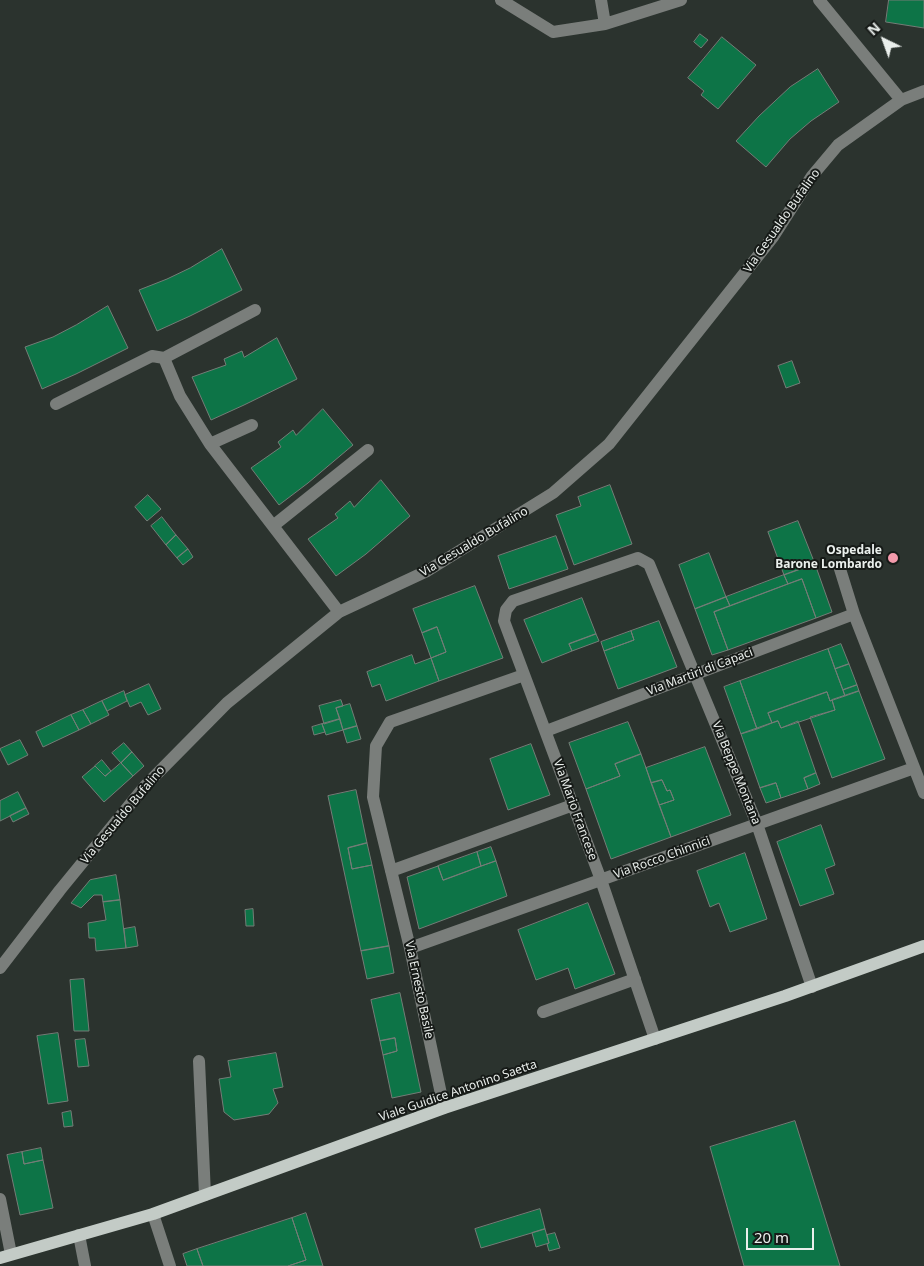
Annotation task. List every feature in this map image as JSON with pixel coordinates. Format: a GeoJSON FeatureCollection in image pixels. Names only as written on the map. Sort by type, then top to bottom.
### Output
{"type":"FeatureCollection","features":[{"type":"Feature","properties":{"kind":"main road","name":"Viale Guidice Antonino Saetta"},"geometry":{"type":"LineString","coordinates":[[6,1256],[153,1214],[444,1108],[923,950]]}},
{"type":"Feature","properties":{"kind":"street"},"geometry":{"type":"LineString","coordinates":[[501,0],[553,32],[605,24],[681,0]]}},
{"type":"Feature","properties":{"kind":"street"},"geometry":{"type":"LineString","coordinates":[[600,0],[605,24]]}},
{"type":"Feature","properties":{"kind":"street"},"geometry":{"type":"LineString","coordinates":[[819,0],[901,100]]}},
{"type":"Feature","properties":{"kind":"street","name":"Via Gesualdo Bufalino"},"geometry":{"type":"LineString","coordinates":[[0,968],[60,890],[145,786],[227,703],[339,612],[427,571],[553,494],[609,444],[773,237],[812,176],[838,145],[901,100],[924,92]]}},
{"type":"Feature","properties":{"kind":"street"},"geometry":{"type":"LineString","coordinates":[[56,404],[152,356],[164,358],[255,310]]}},
{"type":"Feature","properties":{"kind":"street"},"geometry":{"type":"LineString","coordinates":[[164,358],[180,396],[210,444],[339,612]]}},
{"type":"Feature","properties":{"kind":"street"},"geometry":{"type":"LineString","coordinates":[[210,444],[252,425]]}},
{"type":"Feature","properties":{"kind":"street"},"geometry":{"type":"LineString","coordinates":[[273,526],[368,450]]}},
{"type":"Feature","properties":{"kind":"street","name":"Via Mario Francese"},"geometry":{"type":"LineString","coordinates":[[649,564],[638,558],[513,601],[506,610],[504,621],[601,880],[655,1039]]}},
{"type":"Feature","properties":{"kind":"street","name":"Via Beppe Montana"},"geometry":{"type":"LineString","coordinates":[[649,564],[757,824],[812,987]]}},
{"type":"Feature","properties":{"kind":"street"},"geometry":{"type":"LineString","coordinates":[[840,569],[854,614],[924,793]]}},
{"type":"Feature","properties":{"kind":"street","name":"Via Martiri di Capaci"},"geometry":{"type":"LineString","coordinates":[[546,731],[854,614]]}},
{"type":"Feature","properties":{"kind":"street","name":"Via Ernesto Basile"},"geometry":{"type":"LineString","coordinates":[[444,1108],[410,948],[373,797],[376,746],[390,722],[524,675]]}},
{"type":"Feature","properties":{"kind":"street","name":"Via Rocco Chinnici"},"geometry":{"type":"LineString","coordinates":[[410,948],[914,768]]}},
{"type":"Feature","properties":{"kind":"street"},"geometry":{"type":"LineString","coordinates":[[391,871],[573,805]]}},
{"type":"Feature","properties":{"kind":"street"},"geometry":{"type":"LineString","coordinates":[[543,1012],[634,979]]}},
{"type":"Feature","properties":{"kind":"street"},"geometry":{"type":"LineString","coordinates":[[199,1061],[205,1195]]}},
{"type":"Feature","properties":{"kind":"street"},"geometry":{"type":"LineString","coordinates":[[0,1200],[6,1256]]}},
{"type":"Feature","properties":{"kind":"street"},"geometry":{"type":"LineString","coordinates":[[153,1214],[170,1266]]}},
{"type":"Feature","properties":{"kind":"street"},"geometry":{"type":"LineString","coordinates":[[79,1235],[85,1266]]}},
{"type":"Feature","properties":{"kind":"building"},"geometry":{"type":"Polygon","coordinates":[[[889,0],[924,0],[924,28],[886,22],[889,0]]]}},
{"type":"Feature","properties":{"kind":"building"},"geometry":{"type":"Polygon","coordinates":[[[700,34],[708,40],[701,48],[694,42],[700,34]]]}},
{"type":"Feature","properties":{"kind":"building"},"geometry":{"type":"Polygon","coordinates":[[[722,37],[756,65],[718,109],[701,95],[704,91],[688,78],[722,37]]]}},
{"type":"Feature","properties":{"kind":"building"},"geometry":{"type":"Polygon","coordinates":[[[818,69],[839,102],[811,121],[790,139],[766,167],[736,141],[790,87],[818,69]]]}},
{"type":"Feature","properties":{"kind":"building"},"geometry":{"type":"Polygon","coordinates":[[[222,249],[242,290],[157,331],[139,290],[190,268],[222,249]]]}},
{"type":"Feature","properties":{"kind":"building"},"geometry":{"type":"Polygon","coordinates":[[[108,306],[128,348],[42,389],[25,347],[53,337],[108,306]]]}},
{"type":"Feature","properties":{"kind":"building"},"geometry":{"type":"Polygon","coordinates":[[[277,338],[297,379],[211,420],[192,377],[226,365],[224,359],[242,351],[244,357],[277,338]]]}},
{"type":"Feature","properties":{"kind":"building"},"geometry":{"type":"Polygon","coordinates":[[[792,361],[800,383],[786,388],[778,366],[792,361]]]}},
{"type":"Feature","properties":{"kind":"building"},"geometry":{"type":"Polygon","coordinates":[[[323,409],[353,445],[279,505],[251,468],[281,447],[278,442],[293,430],[296,435],[323,409]]]}},
{"type":"Feature","properties":{"kind":"building"},"geometry":{"type":"Polygon","coordinates":[[[381,480],[410,516],[366,554],[336,576],[308,539],[338,518],[335,514],[350,501],[354,507],[381,480]]]}},
{"type":"Feature","properties":{"kind":"building"},"geometry":{"type":"Polygon","coordinates":[[[610,485],[632,544],[574,565],[556,515],[581,506],[578,497],[610,485]]]}},
{"type":"Feature","properties":{"kind":"building"},"geometry":{"type":"Polygon","coordinates":[[[148,495],[161,509],[147,521],[135,507],[148,495]]]}},
{"type":"Feature","properties":{"kind":"building"},"geometry":{"type":"Polygon","coordinates":[[[162,517],[176,535],[166,545],[151,526],[162,517]]]}},
{"type":"Feature","properties":{"kind":"building"},"geometry":{"type":"Polygon","coordinates":[[[798,521],[815,564],[784,575],[768,532],[798,521]]]}},
{"type":"Feature","properties":{"kind":"building"},"geometry":{"type":"Polygon","coordinates":[[[176,535],[188,549],[177,558],[166,545],[176,535]]]}},
{"type":"Feature","properties":{"kind":"building"},"geometry":{"type":"Polygon","coordinates":[[[556,536],[568,569],[509,589],[498,556],[556,536]]]}},
{"type":"Feature","properties":{"kind":"building"},"geometry":{"type":"Polygon","coordinates":[[[188,549],[193,557],[183,565],[177,558],[188,549]]]}},
{"type":"Feature","properties":{"kind":"building"},"geometry":{"type":"Polygon","coordinates":[[[709,553],[726,597],[695,609],[679,565],[709,553]]]}},
{"type":"Feature","properties":{"kind":"building"},"geometry":{"type":"Polygon","coordinates":[[[815,564],[832,612],[816,618],[802,579],[788,584],[784,575],[815,564]]]}},
{"type":"Feature","properties":{"kind":"building"},"geometry":{"type":"Polygon","coordinates":[[[784,575],[788,584],[730,606],[726,597],[784,575]]]}},
{"type":"Feature","properties":{"kind":"building"},"geometry":{"type":"Polygon","coordinates":[[[802,579],[816,618],[728,650],[714,612],[802,579]]]}},
{"type":"Feature","properties":{"kind":"building"},"geometry":{"type":"Polygon","coordinates":[[[475,586],[503,658],[439,681],[431,658],[446,652],[437,627],[422,633],[413,609],[475,586]]]}},
{"type":"Feature","properties":{"kind":"building"},"geometry":{"type":"Polygon","coordinates":[[[726,597],[730,606],[714,612],[728,650],[712,655],[695,609],[726,597]]]}},
{"type":"Feature","properties":{"kind":"building"},"geometry":{"type":"Polygon","coordinates":[[[582,598],[596,634],[569,644],[572,651],[542,663],[524,620],[582,598]]]}},
{"type":"Feature","properties":{"kind":"building"},"geometry":{"type":"Polygon","coordinates":[[[659,621],[677,667],[618,689],[604,651],[634,640],[631,631],[659,621]]]}},
{"type":"Feature","properties":{"kind":"building"},"geometry":{"type":"Polygon","coordinates":[[[437,627],[446,652],[431,658],[422,633],[437,627]]]}},
{"type":"Feature","properties":{"kind":"building"},"geometry":{"type":"Polygon","coordinates":[[[631,631],[634,640],[604,651],[601,642],[631,631]]]}},
{"type":"Feature","properties":{"kind":"building"},"geometry":{"type":"Polygon","coordinates":[[[596,634],[599,641],[572,651],[569,644],[596,634]]]}},
{"type":"Feature","properties":{"kind":"building"},"geometry":{"type":"Polygon","coordinates":[[[841,644],[849,664],[835,669],[828,649],[841,644]]]}},
{"type":"Feature","properties":{"kind":"building"},"geometry":{"type":"Polygon","coordinates":[[[828,649],[845,696],[830,701],[827,692],[768,713],[772,723],[757,729],[740,681],[828,649]]]}},
{"type":"Feature","properties":{"kind":"building"},"geometry":{"type":"Polygon","coordinates":[[[412,655],[415,664],[431,658],[439,681],[386,701],[380,684],[372,687],[367,672],[412,655]]]}},
{"type":"Feature","properties":{"kind":"building"},"geometry":{"type":"Polygon","coordinates":[[[849,664],[857,685],[843,690],[835,669],[849,664]]]}},
{"type":"Feature","properties":{"kind":"building"},"geometry":{"type":"Polygon","coordinates":[[[740,681],[757,729],[741,734],[724,687],[740,681]]]}},
{"type":"Feature","properties":{"kind":"building"},"geometry":{"type":"Polygon","coordinates":[[[149,684],[161,709],[148,715],[141,702],[130,707],[125,695],[149,684]]]}},
{"type":"Feature","properties":{"kind":"building"},"geometry":{"type":"Polygon","coordinates":[[[857,685],[859,691],[845,696],[843,690],[857,685]]]}},
{"type":"Feature","properties":{"kind":"building"},"geometry":{"type":"Polygon","coordinates":[[[124,691],[127,701],[107,711],[102,701],[124,691]]]}},
{"type":"Feature","properties":{"kind":"building"},"geometry":{"type":"Polygon","coordinates":[[[859,691],[885,759],[832,778],[810,717],[835,710],[832,700],[859,691]]]}},
{"type":"Feature","properties":{"kind":"building"},"geometry":{"type":"Polygon","coordinates":[[[827,692],[835,710],[781,728],[778,721],[772,723],[768,713],[827,692]]]}},
{"type":"Feature","properties":{"kind":"building"},"geometry":{"type":"Polygon","coordinates":[[[341,700],[343,706],[336,708],[340,719],[324,724],[319,706],[341,700]]]}},
{"type":"Feature","properties":{"kind":"building"},"geometry":{"type":"Polygon","coordinates":[[[102,701],[109,715],[91,724],[83,710],[102,701]]]}},
{"type":"Feature","properties":{"kind":"building"},"geometry":{"type":"Polygon","coordinates":[[[350,704],[357,726],[343,730],[336,708],[350,704]]]}},
{"type":"Feature","properties":{"kind":"building"},"geometry":{"type":"Polygon","coordinates":[[[83,710],[91,724],[79,730],[71,715],[83,710]]]}},
{"type":"Feature","properties":{"kind":"building"},"geometry":{"type":"Polygon","coordinates":[[[71,715],[79,730],[43,747],[36,732],[71,715]]]}},
{"type":"Feature","properties":{"kind":"building"},"geometry":{"type":"Polygon","coordinates":[[[340,719],[343,730],[326,735],[322,724],[340,719]]]}},
{"type":"Feature","properties":{"kind":"building"},"geometry":{"type":"Polygon","coordinates":[[[778,721],[781,728],[798,721],[816,773],[804,778],[808,789],[781,798],[776,783],[760,788],[741,734],[778,721]]]}},
{"type":"Feature","properties":{"kind":"building"},"geometry":{"type":"Polygon","coordinates":[[[628,722],[641,754],[615,764],[620,776],[586,789],[569,743],[628,722]]]}},
{"type":"Feature","properties":{"kind":"building"},"geometry":{"type":"Polygon","coordinates":[[[322,724],[325,732],[314,735],[312,727],[322,724]]]}},
{"type":"Feature","properties":{"kind":"building"},"geometry":{"type":"Polygon","coordinates":[[[357,726],[361,739],[347,743],[343,730],[357,726]]]}},
{"type":"Feature","properties":{"kind":"building"},"geometry":{"type":"Polygon","coordinates":[[[20,740],[28,755],[8,765],[0,749],[20,740]]]}},
{"type":"Feature","properties":{"kind":"building"},"geometry":{"type":"Polygon","coordinates":[[[124,743],[132,752],[121,763],[112,753],[124,743]]]}},
{"type":"Feature","properties":{"kind":"building"},"geometry":{"type":"Polygon","coordinates":[[[531,744],[550,795],[508,810],[490,759],[531,744]]]}},
{"type":"Feature","properties":{"kind":"building"},"geometry":{"type":"Polygon","coordinates":[[[705,747],[731,815],[671,837],[659,805],[674,800],[670,790],[667,791],[662,780],[651,783],[646,768],[705,747]]]}},
{"type":"Feature","properties":{"kind":"building"},"geometry":{"type":"Polygon","coordinates":[[[132,752],[144,766],[133,776],[121,763],[132,752]]]}},
{"type":"Feature","properties":{"kind":"building"},"geometry":{"type":"Polygon","coordinates":[[[641,754],[671,837],[611,859],[586,789],[620,776],[615,764],[641,754]]]}},
{"type":"Feature","properties":{"kind":"building"},"geometry":{"type":"Polygon","coordinates":[[[102,760],[111,771],[105,776],[95,766],[102,760]]]}},
{"type":"Feature","properties":{"kind":"building"},"geometry":{"type":"Polygon","coordinates":[[[121,763],[133,776],[104,802],[82,777],[95,766],[105,776],[121,763]]]}},
{"type":"Feature","properties":{"kind":"building"},"geometry":{"type":"Polygon","coordinates":[[[816,773],[820,784],[808,789],[804,778],[816,773]]]}},
{"type":"Feature","properties":{"kind":"building"},"geometry":{"type":"Polygon","coordinates":[[[662,780],[667,791],[670,790],[674,800],[659,805],[651,783],[662,780]]]}},
{"type":"Feature","properties":{"kind":"building"},"geometry":{"type":"Polygon","coordinates":[[[776,783],[781,798],[766,803],[760,788],[776,783]]]}},
{"type":"Feature","properties":{"kind":"building"},"geometry":{"type":"Polygon","coordinates":[[[356,790],[367,843],[348,848],[352,869],[372,865],[389,946],[361,951],[328,796],[356,790]]]}},
{"type":"Feature","properties":{"kind":"building"},"geometry":{"type":"Polygon","coordinates":[[[18,792],[26,808],[0,821],[0,801],[18,792]]]}},
{"type":"Feature","properties":{"kind":"building"},"geometry":{"type":"Polygon","coordinates":[[[26,808],[29,814],[13,822],[10,816],[26,808]]]}},
{"type":"Feature","properties":{"kind":"building"},"geometry":{"type":"Polygon","coordinates":[[[821,825],[835,865],[825,869],[834,894],[800,906],[777,842],[821,825]]]}},
{"type":"Feature","properties":{"kind":"building"},"geometry":{"type":"Polygon","coordinates":[[[367,843],[372,865],[352,869],[348,848],[367,843]]]}},
{"type":"Feature","properties":{"kind":"building"},"geometry":{"type":"Polygon","coordinates":[[[491,847],[496,861],[481,866],[477,852],[491,847]]]}},
{"type":"Feature","properties":{"kind":"building"},"geometry":{"type":"Polygon","coordinates":[[[477,852],[481,866],[443,880],[438,866],[477,852]]]}},
{"type":"Feature","properties":{"kind":"building"},"geometry":{"type":"Polygon","coordinates":[[[745,853],[767,919],[730,932],[719,903],[710,907],[697,871],[745,853]]]}},
{"type":"Feature","properties":{"kind":"building"},"geometry":{"type":"Polygon","coordinates":[[[496,861],[507,896],[419,929],[407,877],[438,866],[443,880],[496,861]]]}},
{"type":"Feature","properties":{"kind":"building"},"geometry":{"type":"Polygon","coordinates":[[[116,875],[120,900],[103,902],[102,895],[94,895],[81,908],[71,903],[90,880],[116,875]]]}},
{"type":"Feature","properties":{"kind":"building"},"geometry":{"type":"Polygon","coordinates":[[[120,900],[126,948],[96,951],[95,938],[89,938],[88,923],[106,920],[103,902],[120,900]]]}},
{"type":"Feature","properties":{"kind":"building"},"geometry":{"type":"Polygon","coordinates":[[[588,903],[615,974],[575,989],[568,968],[536,980],[518,930],[588,903]]]}},
{"type":"Feature","properties":{"kind":"building"},"geometry":{"type":"Polygon","coordinates":[[[253,909],[254,926],[246,926],[245,910],[253,909]]]}},
{"type":"Feature","properties":{"kind":"building"},"geometry":{"type":"Polygon","coordinates":[[[135,927],[138,946],[126,948],[124,929],[135,927]]]}},
{"type":"Feature","properties":{"kind":"building"},"geometry":{"type":"Polygon","coordinates":[[[389,946],[394,973],[367,979],[361,951],[389,946]]]}},
{"type":"Feature","properties":{"kind":"building"},"geometry":{"type":"Polygon","coordinates":[[[84,979],[89,1031],[74,1031],[70,980],[84,979]]]}},
{"type":"Feature","properties":{"kind":"building"},"geometry":{"type":"Polygon","coordinates":[[[400,993],[421,1092],[392,1098],[383,1055],[397,1051],[395,1038],[380,1041],[371,1000],[400,993]]]}},
{"type":"Feature","properties":{"kind":"building"},"geometry":{"type":"Polygon","coordinates":[[[58,1033],[68,1101],[48,1104],[37,1036],[58,1033]]]}},
{"type":"Feature","properties":{"kind":"building"},"geometry":{"type":"Polygon","coordinates":[[[395,1038],[397,1051],[383,1055],[380,1041],[395,1038]]]}},
{"type":"Feature","properties":{"kind":"building"},"geometry":{"type":"Polygon","coordinates":[[[85,1039],[89,1066],[78,1067],[75,1040],[85,1039]]]}},
{"type":"Feature","properties":{"kind":"building"},"geometry":{"type":"Polygon","coordinates":[[[276,1053],[283,1087],[273,1089],[278,1103],[269,1114],[234,1120],[224,1112],[219,1079],[231,1077],[228,1061],[276,1053]]]}},
{"type":"Feature","properties":{"kind":"building"},"geometry":{"type":"Polygon","coordinates":[[[71,1111],[73,1126],[64,1127],[62,1113],[71,1111]]]}},
{"type":"Feature","properties":{"kind":"building"},"geometry":{"type":"Polygon","coordinates":[[[795,1121],[840,1266],[744,1266],[710,1147],[795,1121]]]}},
{"type":"Feature","properties":{"kind":"building"},"geometry":{"type":"Polygon","coordinates":[[[41,1148],[43,1160],[24,1164],[22,1152],[41,1148]]]}},
{"type":"Feature","properties":{"kind":"building"},"geometry":{"type":"Polygon","coordinates":[[[22,1152],[24,1164],[43,1160],[53,1208],[20,1215],[7,1155],[22,1152]]]}},
{"type":"Feature","properties":{"kind":"building"},"geometry":{"type":"Polygon","coordinates":[[[540,1209],[545,1229],[481,1248],[475,1229],[540,1209]]]}},
{"type":"Feature","properties":{"kind":"building"},"geometry":{"type":"Polygon","coordinates":[[[306,1213],[323,1266],[288,1266],[306,1260],[292,1218],[306,1213]]]}},
{"type":"Feature","properties":{"kind":"building"},"geometry":{"type":"Polygon","coordinates":[[[292,1218],[306,1260],[288,1266],[203,1266],[197,1249],[292,1218]]]}},
{"type":"Feature","properties":{"kind":"building"},"geometry":{"type":"Polygon","coordinates":[[[545,1229],[549,1243],[536,1247],[532,1233],[545,1229]]]}},
{"type":"Feature","properties":{"kind":"building"},"geometry":{"type":"Polygon","coordinates":[[[555,1233],[560,1248],[549,1251],[547,1235],[555,1233]]]}},
{"type":"Feature","properties":{"kind":"building"},"geometry":{"type":"Polygon","coordinates":[[[197,1249],[203,1266],[187,1266],[183,1254],[197,1249]]]}},
{"type":"Feature","properties":{"kind":"place","name":"Ospedale Barone Lombardo"},"geometry":{"type":"Point","coordinates":[893,558]}}]}
